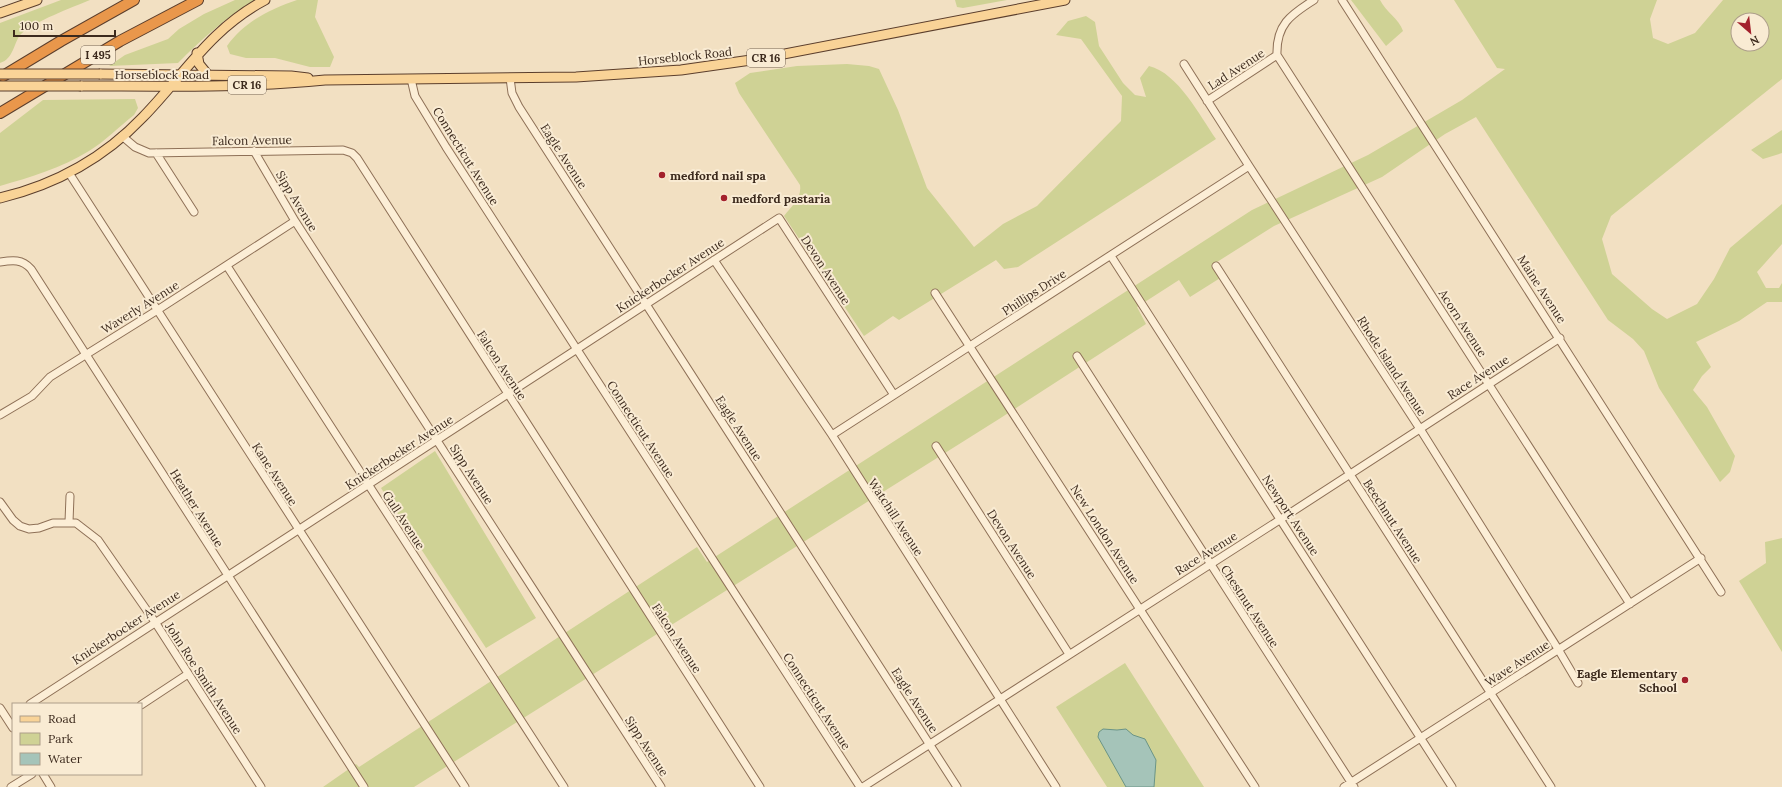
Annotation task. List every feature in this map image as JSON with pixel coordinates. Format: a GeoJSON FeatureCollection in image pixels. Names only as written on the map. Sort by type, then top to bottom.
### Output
{"type":"FeatureCollection","features":[{"type":"Feature","properties":{"kind":"highway","name":"I 495"},"geometry":{"type":"LineString","coordinates":[[0,78],[61,41],[134,0]]}},
{"type":"Feature","properties":{"kind":"highway","name":"I 495"},"geometry":{"type":"LineString","coordinates":[[0,114],[120,41],[198,0]]}},
{"type":"Feature","properties":{"kind":"main road"},"geometry":{"type":"LineString","coordinates":[[0,13],[37,0]]}},
{"type":"Feature","properties":{"kind":"main road"},"geometry":{"type":"LineString","coordinates":[[0,198],[32,188],[69,173],[93,159],[144,117],[198,53],[224,28],[249,9],[264,0]]}},
{"type":"Feature","properties":{"kind":"main road","name":"Horseblock Road"},"geometry":{"type":"LineString","coordinates":[[0,86],[170,86],[289,83],[325,80],[510,78],[607,75],[706,68],[830,46],[1065,0]]}},
{"type":"Feature","properties":{"kind":"main road"},"geometry":{"type":"LineString","coordinates":[[198,53],[199,64],[208,75]]}},
{"type":"Feature","properties":{"kind":"main road","name":"Horseblock Road"},"geometry":{"type":"LineString","coordinates":[[0,74],[291,76],[325,80]]}},
{"type":"Feature","properties":{"kind":"street","name":"Lad Avenue"},"geometry":{"type":"LineString","coordinates":[[1207,101],[1277,55],[1276,41],[1280,29],[1289,17],[1314,0]]}},
{"type":"Feature","properties":{"kind":"street","name":"Maine Avenue"},"geometry":{"type":"LineString","coordinates":[[1342,0],[1701,558],[1721,592]]}},
{"type":"Feature","properties":{"kind":"street","name":"Acorn Avenue"},"geometry":{"type":"LineString","coordinates":[[1277,55],[1630,604]]}},
{"type":"Feature","properties":{"kind":"street","name":"Rhode Island Avenue"},"geometry":{"type":"LineString","coordinates":[[1184,64],[1419,428],[1578,683]]}},
{"type":"Feature","properties":{"kind":"street","name":"Eagle Avenue"},"geometry":{"type":"LineString","coordinates":[[510,78],[512,93],[519,106],[645,305],[957,787]]}},
{"type":"Feature","properties":{"kind":"street","name":"Connecticut Avenue"},"geometry":{"type":"LineString","coordinates":[[411,79],[415,96],[446,147],[860,787]]}},
{"type":"Feature","properties":{"kind":"street","name":"Falcon Avenue"},"geometry":{"type":"LineString","coordinates":[[122,136],[142,151],[156,153],[343,150],[352,153],[760,787]]}},
{"type":"Feature","properties":{"kind":"street","name":"Sipp Avenue"},"geometry":{"type":"LineString","coordinates":[[254,151],[295,221],[661,787]]}},
{"type":"Feature","properties":{"kind":"street"},"geometry":{"type":"LineString","coordinates":[[156,153],[194,212]]}},
{"type":"Feature","properties":{"kind":"street","name":"Phillips Drive"},"geometry":{"type":"LineString","coordinates":[[832,435],[1249,166]]}},
{"type":"Feature","properties":{"kind":"street","name":"Kane Avenue"},"geometry":{"type":"LineString","coordinates":[[69,173],[156,311],[465,787]]}},
{"type":"Feature","properties":{"kind":"street","name":"Knickerbocker Avenue"},"geometry":{"type":"LineString","coordinates":[[32,703],[368,485],[436,439],[507,395],[779,218]]}},
{"type":"Feature","properties":{"kind":"street","name":"Devon Avenue"},"geometry":{"type":"LineString","coordinates":[[779,218],[894,396]]}},
{"type":"Feature","properties":{"kind":"street","name":"Waverly Avenue"},"geometry":{"type":"LineString","coordinates":[[0,415],[32,396],[50,377],[227,266],[295,221]]}},
{"type":"Feature","properties":{"kind":"street","name":"Newport Avenue"},"geometry":{"type":"LineString","coordinates":[[1111,256],[1452,787]]}},
{"type":"Feature","properties":{"kind":"street","name":"Heather Avenue"},"geometry":{"type":"LineString","coordinates":[[0,262],[10,260],[19,261],[25,263],[31,269],[364,787]]}},
{"type":"Feature","properties":{"kind":"street","name":"Watchill Avenue"},"geometry":{"type":"LineString","coordinates":[[714,260],[832,435],[1056,787]]}},
{"type":"Feature","properties":{"kind":"street","name":"Gull Avenue"},"geometry":{"type":"LineString","coordinates":[[227,266],[564,787]]}},
{"type":"Feature","properties":{"kind":"street","name":"Beechnut Avenue"},"geometry":{"type":"LineString","coordinates":[[1216,266],[1551,787]]}},
{"type":"Feature","properties":{"kind":"street","name":"New London Avenue"},"geometry":{"type":"LineString","coordinates":[[935,293],[1255,787]]}},
{"type":"Feature","properties":{"kind":"street","name":"Race Avenue"},"geometry":{"type":"LineString","coordinates":[[863,787],[1209,564],[1281,520],[1419,428],[1560,338]]}},
{"type":"Feature","properties":{"kind":"street","name":"Chestnut Avenue"},"geometry":{"type":"LineString","coordinates":[[1076,356],[1353,785]]}},
{"type":"Feature","properties":{"kind":"street","name":"Devon Avenue"},"geometry":{"type":"LineString","coordinates":[[936,446],[1069,654]]}},
{"type":"Feature","properties":{"kind":"street"},"geometry":{"type":"LineString","coordinates":[[0,502],[13,520],[20,526],[29,529],[54,523],[69,522],[70,496]]}},
{"type":"Feature","properties":{"kind":"street","name":"John Roe Smith Avenue"},"geometry":{"type":"LineString","coordinates":[[69,522],[76,523],[98,540],[155,622],[260,787]]}},
{"type":"Feature","properties":{"kind":"street","name":"Wave Avenue"},"geometry":{"type":"LineString","coordinates":[[1344,787],[1353,785],[1558,649],[1701,558]]}},
{"type":"Feature","properties":{"kind":"street"},"geometry":{"type":"LineString","coordinates":[[142,704],[188,674]]}},
{"type":"Feature","properties":{"kind":"street"},"geometry":{"type":"LineString","coordinates":[[0,708],[10,717]]}},
{"type":"Feature","properties":{"kind":"street"},"geometry":{"type":"LineString","coordinates":[[11,787],[30,775]]}},
{"type":"Feature","properties":{"kind":"street"},"geometry":{"type":"LineString","coordinates":[[44,775],[51,787]]}},
{"type":"Feature","properties":{"kind":"green space"},"geometry":{"type":"Polygon","coordinates":[[[61,0],[90,0],[54,15],[27,29],[19,37],[8,58],[0,63],[0,23],[61,0]]]}},
{"type":"Feature","properties":{"kind":"green space"},"geometry":{"type":"Polygon","coordinates":[[[235,0],[255,0],[215,29],[178,63],[109,66],[125,55],[168,39],[179,29],[204,14],[235,0]]]}},
{"type":"Feature","properties":{"kind":"green space"},"geometry":{"type":"Polygon","coordinates":[[[297,0],[318,0],[315,17],[334,57],[330,67],[310,67],[275,58],[246,58],[230,54],[227,46],[241,30],[267,12],[297,0]]]}},
{"type":"Feature","properties":{"kind":"green space"},"geometry":{"type":"Polygon","coordinates":[[[955,0],[1007,0],[963,8],[957,7],[955,0]]]}},
{"type":"Feature","properties":{"kind":"green space"},"geometry":{"type":"Polygon","coordinates":[[[1351,0],[1380,0],[1399,23],[1403,31],[1386,46],[1351,0]]]}},
{"type":"Feature","properties":{"kind":"green space"},"geometry":{"type":"Polygon","coordinates":[[[1454,0],[1657,0],[1650,19],[1653,38],[1668,44],[1695,33],[1723,0],[1782,0],[1782,79],[1611,216],[1602,239],[1612,274],[1652,309],[1667,319],[1697,304],[1714,279],[1730,248],[1782,204],[1782,244],[1757,272],[1766,288],[1779,288],[1782,283],[1782,302],[1767,302],[1739,321],[1696,342],[1711,367],[1702,376],[1693,390],[1707,407],[1735,456],[1730,472],[1720,482],[1659,388],[1644,351],[1633,339],[1608,320],[1476,117],[1445,134],[1382,177],[1274,226],[1217,262],[1225,275],[1190,297],[1179,280],[1137,307],[1146,324],[999,419],[414,787],[323,787],[356,764],[359,767],[697,547],[707,562],[1252,210],[1368,155],[1462,100],[1505,69],[1497,68],[1454,0]]]}},
{"type":"Feature","properties":{"kind":"green space"},"geometry":{"type":"Polygon","coordinates":[[[1086,16],[1095,22],[1099,46],[1123,83],[1135,95],[1146,97],[1140,78],[1149,66],[1160,70],[1179,86],[1216,139],[1018,267],[1004,269],[996,260],[899,320],[893,316],[864,336],[784,216],[798,198],[800,185],[739,93],[735,83],[750,73],[797,66],[847,64],[869,66],[879,69],[898,110],[927,188],[974,247],[1003,224],[1037,206],[1121,121],[1122,96],[1081,39],[1056,35],[1068,21],[1086,16]]]}},
{"type":"Feature","properties":{"kind":"green space"},"geometry":{"type":"Polygon","coordinates":[[[135,99],[138,108],[134,115],[106,139],[89,151],[57,167],[0,186],[0,133],[43,100],[135,99]]]}},
{"type":"Feature","properties":{"kind":"green space"},"geometry":{"type":"Polygon","coordinates":[[[1782,130],[1782,153],[1763,159],[1751,150],[1782,130]]]}},
{"type":"Feature","properties":{"kind":"green space"},"geometry":{"type":"Polygon","coordinates":[[[435,451],[536,618],[486,648],[381,488],[435,451]]]}},
{"type":"Feature","properties":{"kind":"green space"},"geometry":{"type":"Polygon","coordinates":[[[1782,538],[1782,652],[1739,581],[1766,563],[1765,542],[1782,538]]]}},
{"type":"Feature","properties":{"kind":"green space"},"geometry":{"type":"Polygon","coordinates":[[[1125,663],[1204,787],[1107,787],[1056,707],[1125,663]]]}},
{"type":"Feature","properties":{"kind":"water"},"geometry":{"type":"Polygon","coordinates":[[[1103,729],[1126,729],[1133,735],[1145,739],[1156,760],[1154,787],[1126,787],[1098,737],[1099,732],[1103,729]]]}},
{"type":"Feature","properties":{"kind":"place","name":"medford nail spa"},"geometry":{"type":"Point","coordinates":[662,175]}},
{"type":"Feature","properties":{"kind":"place","name":"medford pastaria"},"geometry":{"type":"Point","coordinates":[724,198]}},
{"type":"Feature","properties":{"kind":"place","name":"Eagle Elementary School"},"geometry":{"type":"Point","coordinates":[1685,680]}}]}
